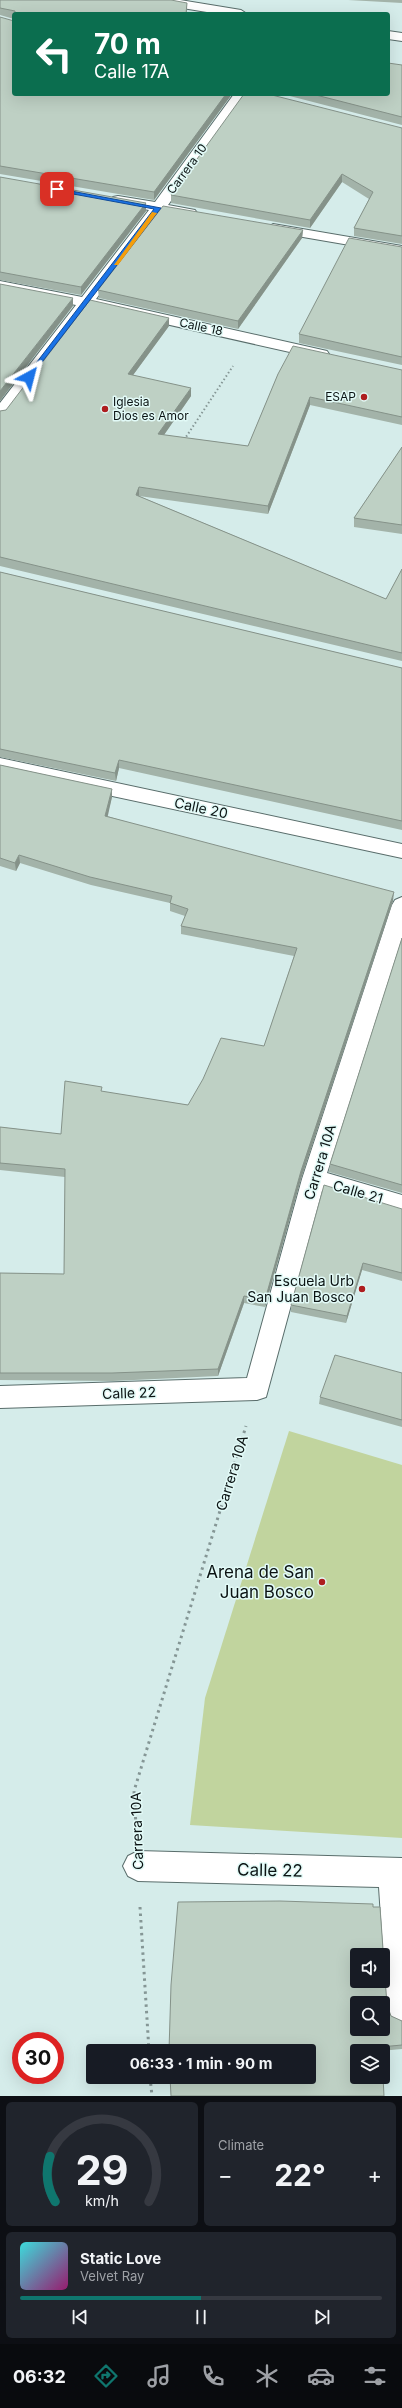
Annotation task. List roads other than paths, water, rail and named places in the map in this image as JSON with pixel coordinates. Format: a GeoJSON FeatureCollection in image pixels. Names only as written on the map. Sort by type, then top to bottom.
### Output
{"type":"FeatureCollection","features":[{"type":"Feature","properties":{"kind":"street"},"geometry":{"type":"LineString","coordinates":[[158,0],[229,12]]}},
{"type":"Feature","properties":{"kind":"street"},"geometry":{"type":"LineString","coordinates":[[390,35],[402,36]]}},
{"type":"Feature","properties":{"kind":"street","name":"Carrera 10"},"geometry":{"type":"LineString","coordinates":[[0,414],[87,302],[241,96]]}},
{"type":"Feature","properties":{"kind":"street"},"geometry":{"type":"LineString","coordinates":[[105,198],[205,216]]}},
{"type":"Feature","properties":{"kind":"street"},"geometry":{"type":"LineString","coordinates":[[260,226],[402,250]]}},
{"type":"Feature","properties":{"kind":"street","name":"Calle 18"},"geometry":{"type":"LineString","coordinates":[[0,286],[87,302],[334,357]]}},
{"type":"Feature","properties":{"kind":"street","name":"Calle 20"},"geometry":{"type":"LineString","coordinates":[[0,765],[402,851]]}},
{"type":"Feature","properties":{"kind":"street","name":"Carrera 10A"},"geometry":{"type":"LineString","coordinates":[[258,1389],[314,1180],[402,905]]}},
{"type":"Feature","properties":{"kind":"street","name":"Calle 21"},"geometry":{"type":"LineString","coordinates":[[314,1180],[402,1205]]}},
{"type":"Feature","properties":{"kind":"street","name":"Calle 22"},"geometry":{"type":"LineString","coordinates":[[0,1397],[258,1389]]}},
{"type":"Feature","properties":{"kind":"street","name":"Calle 22"},"geometry":{"type":"LineString","coordinates":[[138,1866],[398,1873]]}},
{"type":"Feature","properties":{"kind":"street"},"geometry":{"type":"LineString","coordinates":[[398,1873],[402,2008]]}},
{"type":"Feature","properties":{"kind":"place","name":"ESAP"},"geometry":{"type":"Point","coordinates":[364,397]}},
{"type":"Feature","properties":{"kind":"place","name":"Iglesia Dios es Amor"},"geometry":{"type":"Point","coordinates":[105,409]}},
{"type":"Feature","properties":{"kind":"place","name":"Escuela Urb San Juan Bosco"},"geometry":{"type":"Point","coordinates":[362,1289]}},
{"type":"Feature","properties":{"kind":"place","name":"Arena de San Juan Bosco"},"geometry":{"type":"Point","coordinates":[322,1582]}}]}
